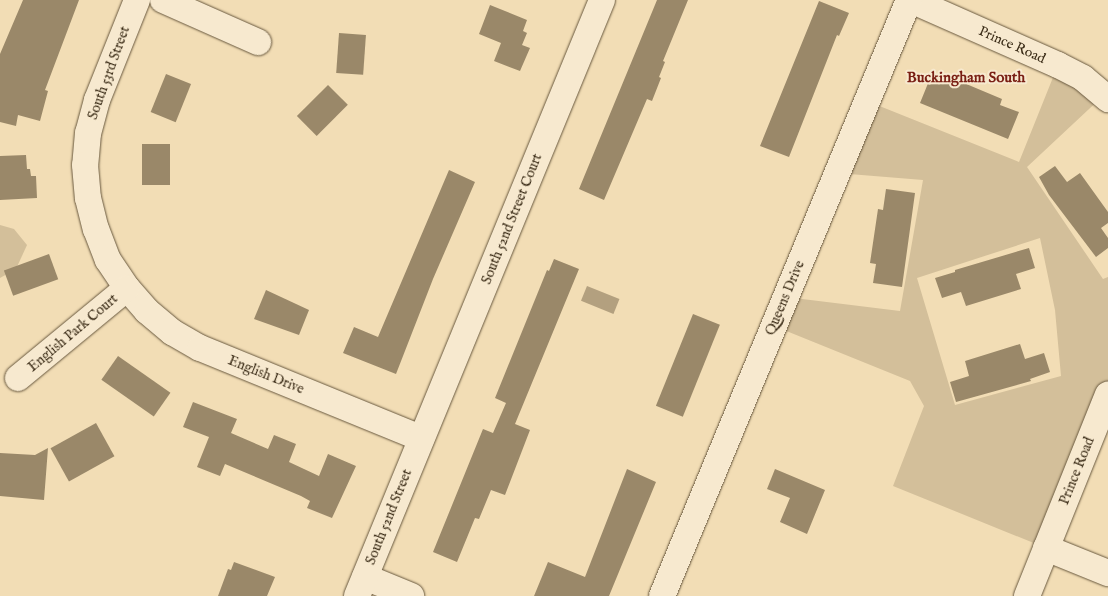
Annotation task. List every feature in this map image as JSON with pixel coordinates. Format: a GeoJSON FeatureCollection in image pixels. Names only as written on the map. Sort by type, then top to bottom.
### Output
{"type":"FeatureCollection","features":[{"type":"Feature","properties":{"kind":"street","name":"South 53rd Street"},"geometry":{"type":"LineString","coordinates":[[126,288],[108,260],[96,230],[88,198],[85,166],[88,133],[97,100],[137,0]]}},
{"type":"Feature","properties":{"kind":"street"},"geometry":{"type":"LineString","coordinates":[[163,0],[258,42]]}},
{"type":"Feature","properties":{"kind":"street","name":"South 52nd Street Court"},"geometry":{"type":"LineString","coordinates":[[421,438],[602,0]]}},
{"type":"Feature","properties":{"kind":"street","name":"Prince Road"},"geometry":{"type":"LineString","coordinates":[[910,0],[1058,65],[1083,78],[1108,99]]}},
{"type":"Feature","properties":{"kind":"street","name":"Queens Drive"},"geometry":{"type":"LineString","coordinates":[[662,596],[910,0]]}},
{"type":"Feature","properties":{"kind":"street","name":"English Park Court"},"geometry":{"type":"LineString","coordinates":[[18,378],[126,288]]}},
{"type":"Feature","properties":{"kind":"street","name":"English Drive"},"geometry":{"type":"LineString","coordinates":[[126,288],[147,311],[172,332],[200,348],[421,438]]}},
{"type":"Feature","properties":{"kind":"street","name":"Prince Road"},"geometry":{"type":"LineString","coordinates":[[1027,596],[1108,395]]}},
{"type":"Feature","properties":{"kind":"street","name":"South 52nd Street"},"geometry":{"type":"LineString","coordinates":[[361,586],[421,438]]}},
{"type":"Feature","properties":{"kind":"street"},"geometry":{"type":"LineString","coordinates":[[1046,548],[1108,573]]}},
{"type":"Feature","properties":{"kind":"street"},"geometry":{"type":"LineString","coordinates":[[361,586],[411,596]]}},
{"type":"Feature","properties":{"kind":"shaded area"},"geometry":{"type":"Polygon","coordinates":[[[1058,65],[1104,95],[1027,167],[1103,279],[1108,277],[1108,395],[1046,548],[893,486],[924,406],[910,381],[774,326],[786,297],[900,311],[923,180],[837,173],[867,101],[1019,162],[1058,65]],[[1040,238],[917,278],[955,405],[1061,376],[1055,310],[1040,238]]]}},
{"type":"Feature","properties":{"kind":"shaded area"},"geometry":{"type":"Polygon","coordinates":[[[0,225],[14,229],[27,245],[16,269],[0,278],[0,225]]]}},
{"type":"Feature","properties":{"kind":"shaded area"},"geometry":{"type":"Polygon","coordinates":[[[587,286],[619,299],[613,314],[581,301],[587,286]]]}},
{"type":"Feature","properties":{"kind":"building"},"geometry":{"type":"Polygon","coordinates":[[[23,0],[79,0],[45,90],[48,91],[40,121],[18,115],[16,126],[0,122],[0,54],[23,0]]]}},
{"type":"Feature","properties":{"kind":"building"},"geometry":{"type":"Polygon","coordinates":[[[657,0],[688,0],[663,61],[665,62],[659,77],[661,78],[652,101],[647,99],[604,200],[579,189],[657,0]]]}},
{"type":"Feature","properties":{"kind":"building"},"geometry":{"type":"Polygon","coordinates":[[[819,1],[849,13],[839,36],[837,35],[789,157],[760,146],[819,1]]]}},
{"type":"Feature","properties":{"kind":"building"},"geometry":{"type":"Polygon","coordinates":[[[490,5],[527,20],[523,31],[527,33],[522,45],[530,48],[520,71],[494,61],[501,43],[479,34],[490,5]]]}},
{"type":"Feature","properties":{"kind":"building"},"geometry":{"type":"Polygon","coordinates":[[[339,33],[366,35],[363,75],[336,73],[339,33]]]}},
{"type":"Feature","properties":{"kind":"building"},"geometry":{"type":"Polygon","coordinates":[[[166,74],[191,84],[176,122],[151,112],[166,74]]]}},
{"type":"Feature","properties":{"kind":"building"},"geometry":{"type":"Polygon","coordinates":[[[931,76],[950,84],[952,78],[1002,99],[1000,105],[1019,112],[1008,139],[920,103],[931,76]]]}},
{"type":"Feature","properties":{"kind":"building"},"geometry":{"type":"Polygon","coordinates":[[[328,85],[348,105],[317,136],[297,116],[328,85]]]}},
{"type":"Feature","properties":{"kind":"building"},"geometry":{"type":"Polygon","coordinates":[[[142,144],[170,144],[170,185],[142,185],[142,144]]]}},
{"type":"Feature","properties":{"kind":"building"},"geometry":{"type":"Polygon","coordinates":[[[26,155],[27,169],[30,169],[31,176],[36,176],[37,198],[0,200],[0,156],[26,155]]]}},
{"type":"Feature","properties":{"kind":"building"},"geometry":{"type":"Polygon","coordinates":[[[1055,166],[1067,182],[1080,173],[1108,212],[1108,223],[1101,228],[1108,238],[1108,248],[1096,257],[1049,195],[1039,177],[1055,166]]]}},
{"type":"Feature","properties":{"kind":"building"},"geometry":{"type":"Polygon","coordinates":[[[449,170],[475,182],[433,279],[396,374],[343,353],[354,327],[378,337],[449,170]]]}},
{"type":"Feature","properties":{"kind":"building"},"geometry":{"type":"Polygon","coordinates":[[[886,189],[915,193],[902,287],[873,283],[876,264],[870,263],[878,209],[883,210],[886,189]]]}},
{"type":"Feature","properties":{"kind":"building"},"geometry":{"type":"Polygon","coordinates":[[[1029,248],[1035,268],[1016,274],[1021,289],[966,306],[961,292],[942,298],[935,278],[955,272],[955,270],[1029,248]]]}},
{"type":"Feature","properties":{"kind":"building"},"geometry":{"type":"Polygon","coordinates":[[[49,254],[58,279],[13,296],[4,270],[49,254]]]}},
{"type":"Feature","properties":{"kind":"building"},"geometry":{"type":"Polygon","coordinates":[[[554,259],[579,269],[515,424],[530,430],[505,495],[491,490],[479,519],[475,518],[457,562],[433,552],[483,429],[493,433],[506,403],[495,398],[547,270],[549,271],[554,259]]]}},
{"type":"Feature","properties":{"kind":"building"},"geometry":{"type":"Polygon","coordinates":[[[266,290],[309,310],[299,335],[254,319],[266,290]]]}},
{"type":"Feature","properties":{"kind":"building"},"geometry":{"type":"Polygon","coordinates":[[[693,314],[720,325],[683,417],[656,406],[693,314]]]}},
{"type":"Feature","properties":{"kind":"building"},"geometry":{"type":"Polygon","coordinates":[[[1020,344],[1025,359],[1044,353],[1050,372],[1030,379],[1031,381],[956,402],[950,382],[969,376],[965,361],[1020,344]]]}},
{"type":"Feature","properties":{"kind":"building"},"geometry":{"type":"Polygon","coordinates":[[[118,356],[170,393],[154,416],[101,380],[118,356]]]}},
{"type":"Feature","properties":{"kind":"building"},"geometry":{"type":"Polygon","coordinates":[[[193,402],[237,419],[231,433],[268,449],[274,435],[296,444],[289,462],[319,476],[328,454],[356,466],[332,518],[307,508],[310,501],[301,496],[225,464],[220,476],[197,467],[209,437],[183,427],[193,402]]]}},
{"type":"Feature","properties":{"kind":"building"},"geometry":{"type":"Polygon","coordinates":[[[96,423],[114,456],[69,481],[51,448],[96,423]]]}},
{"type":"Feature","properties":{"kind":"building"},"geometry":{"type":"Polygon","coordinates":[[[48,448],[44,500],[0,496],[0,453],[35,455],[48,448]]]}},
{"type":"Feature","properties":{"kind":"building"},"geometry":{"type":"Polygon","coordinates":[[[627,469],[656,482],[609,596],[534,596],[548,562],[585,577],[627,469]]]}},
{"type":"Feature","properties":{"kind":"building"},"geometry":{"type":"Polygon","coordinates":[[[775,469],[825,490],[807,534],[780,522],[790,498],[767,489],[775,469]]]}},
{"type":"Feature","properties":{"kind":"building"},"geometry":{"type":"Polygon","coordinates":[[[234,562],[275,577],[267,596],[218,596],[228,569],[231,570],[234,562]]]}},
{"type":"Feature","properties":{"kind":"district","name":"Buckingham South"},"geometry":{"type":"Point","coordinates":[966,78]}}]}
